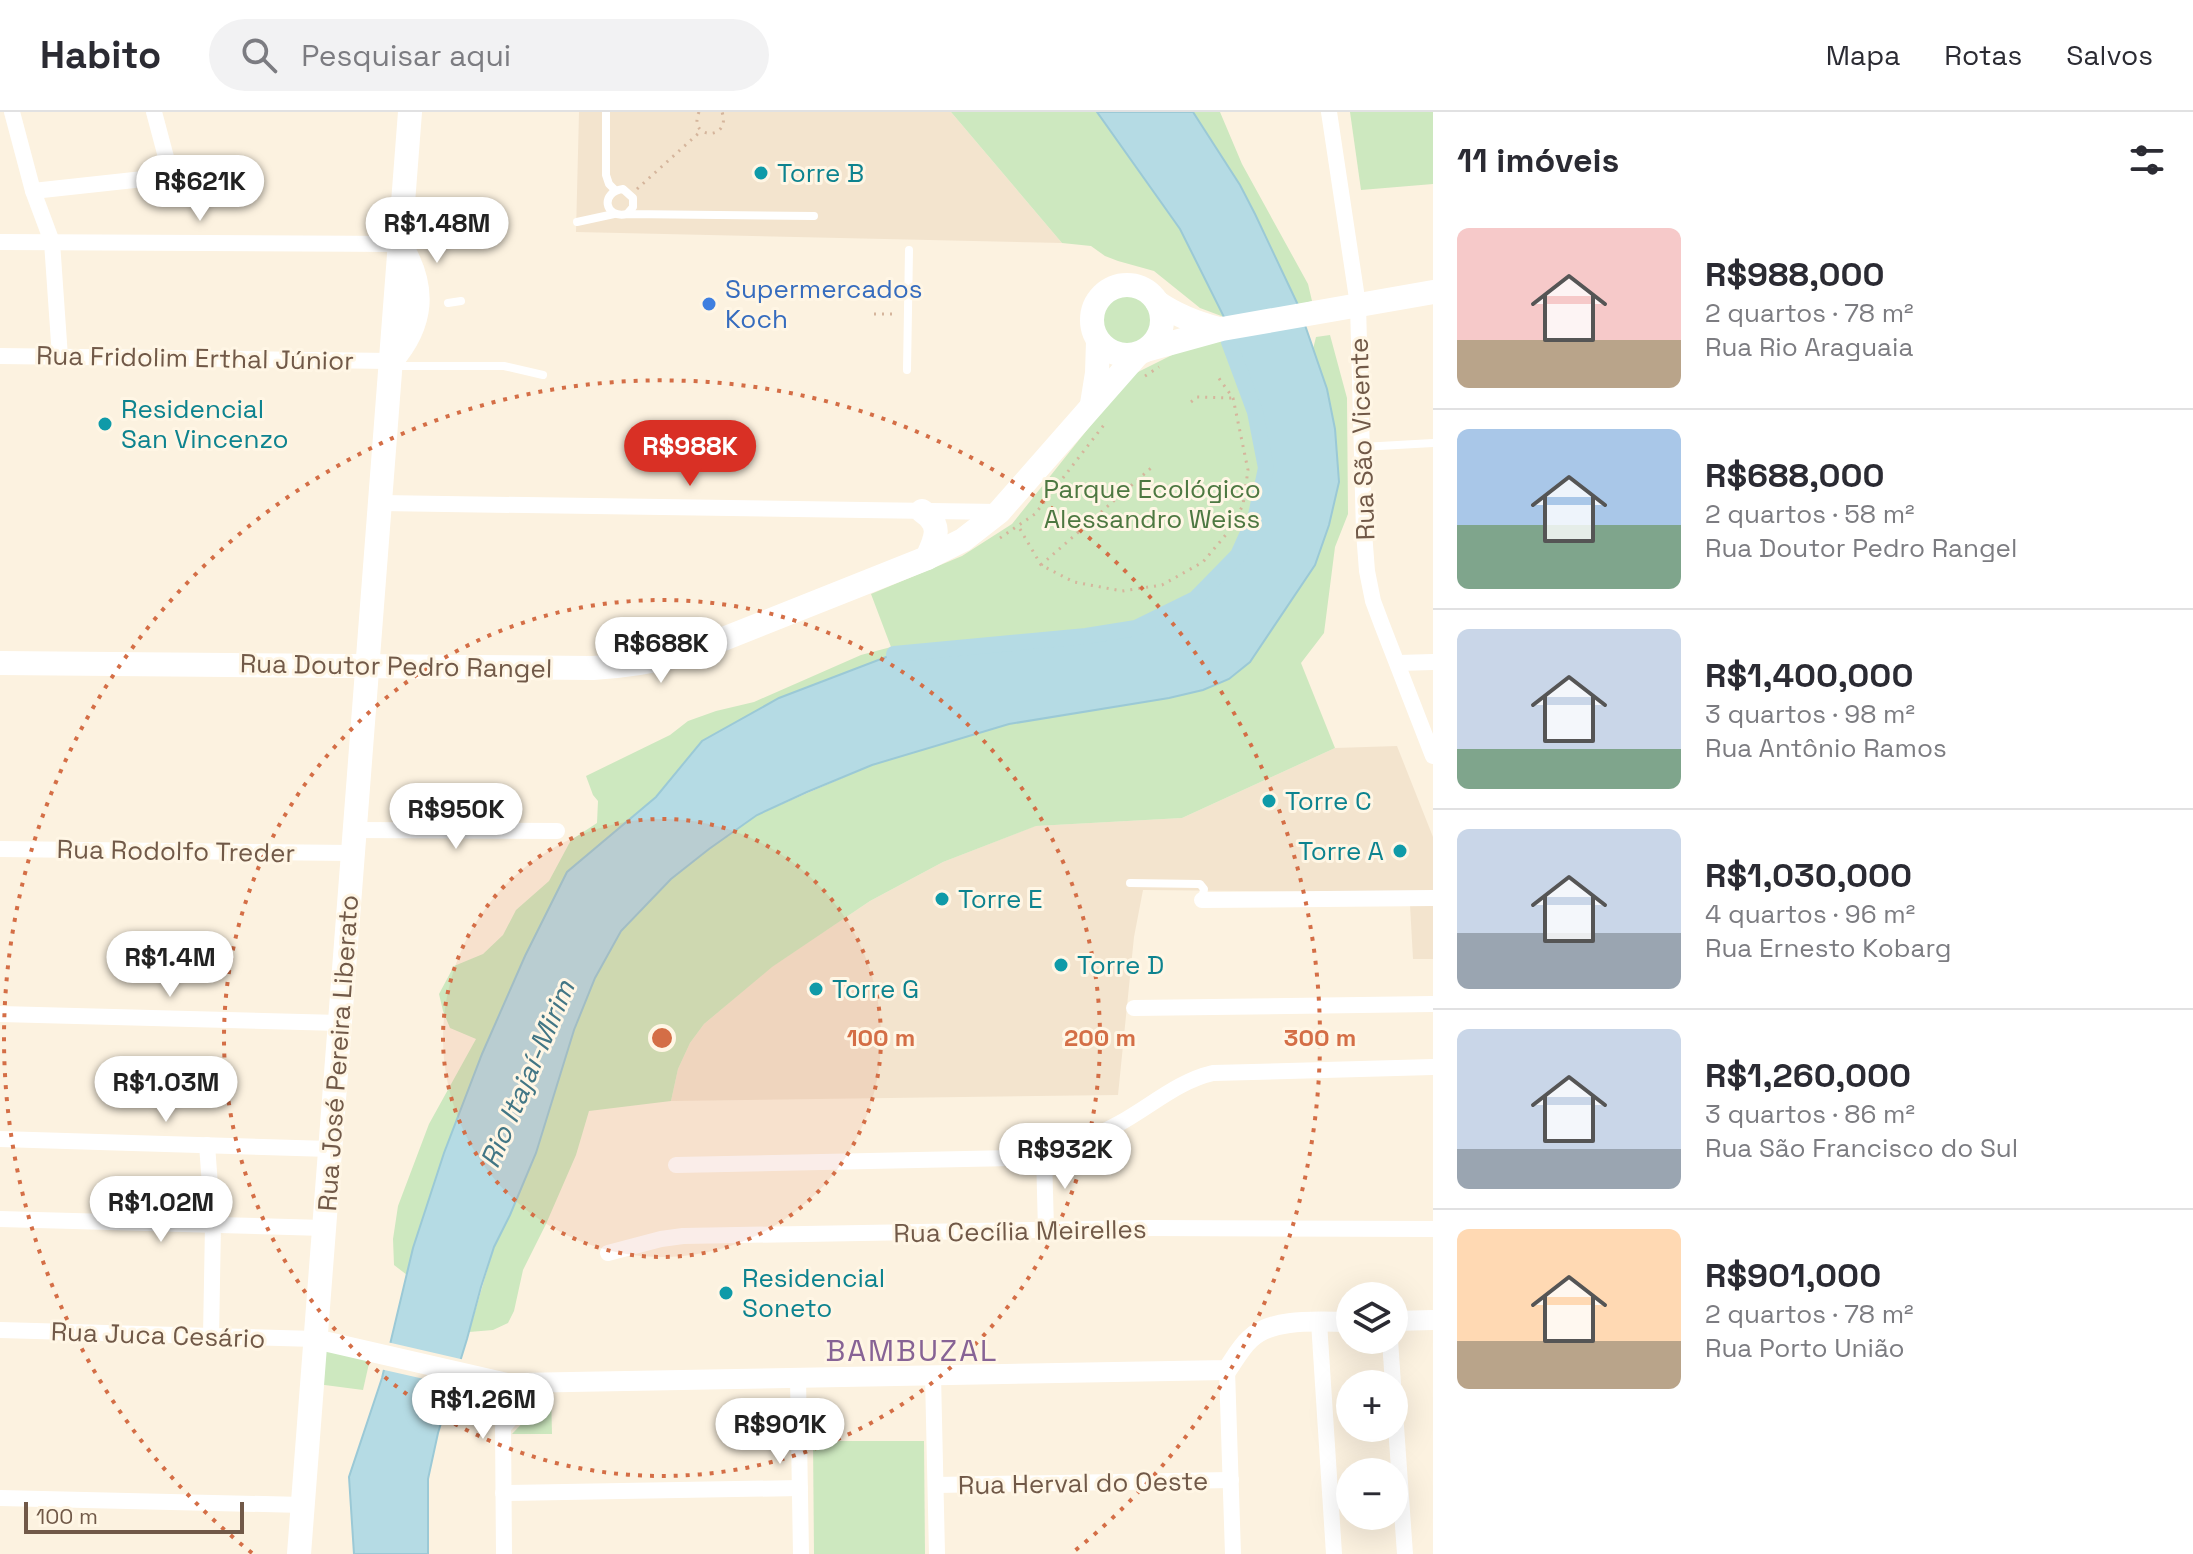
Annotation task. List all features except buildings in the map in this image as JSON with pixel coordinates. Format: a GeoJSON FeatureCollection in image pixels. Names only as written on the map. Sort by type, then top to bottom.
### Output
{"type":"FeatureCollection","features":[{"type":"Feature","properties":{"kind":"main road","name":"Rua José Pereira Liberato"},"geometry":{"type":"LineString","coordinates":[[299,1554],[391,364],[411,334],[397,279],[410,112]]}},
{"type":"Feature","properties":{"kind":"main road","name":"Rua José Pereira Liberato"},"geometry":{"type":"LineString","coordinates":[[400,244],[418,287],[406,305]]}},
{"type":"Feature","properties":{"kind":"main road"},"geometry":{"type":"LineString","coordinates":[[1148,357],[1162,323],[1162,312],[1157,302],[1139,286],[1127,284],[1104,292],[1092,310],[1091,321],[1098,341],[1114,353],[1148,357],[1224,329],[1433,292]]}},
{"type":"Feature","properties":{"kind":"main road"},"geometry":{"type":"LineString","coordinates":[[1157,302],[1175,315],[1224,329]]}},
{"type":"Feature","properties":{"kind":"main road"},"geometry":{"type":"LineString","coordinates":[[1098,341],[1099,412]]}},
{"type":"Feature","properties":{"kind":"main road","name":"Rua Doutor Pedro Rangel"},"geometry":{"type":"LineString","coordinates":[[0,663],[593,668],[654,662],[688,653],[927,558],[963,540],[999,512],[1099,412],[1148,357]]}},
{"type":"Feature","properties":{"kind":"main road"},"geometry":{"type":"LineString","coordinates":[[922,511],[931,517],[936,531],[936,539],[927,558]]}},
{"type":"Feature","properties":{"kind":"street"},"geometry":{"type":"LineString","coordinates":[[12,112],[33,191],[52,242],[60,357]]}},
{"type":"Feature","properties":{"kind":"street"},"geometry":{"type":"LineString","coordinates":[[33,191],[171,176],[154,112]]}},
{"type":"Feature","properties":{"kind":"street","name":"Rua São Vicente"},"geometry":{"type":"LineString","coordinates":[[1329,112],[1358,305],[1367,571],[1373,601],[1433,756]]}},
{"type":"Feature","properties":{"kind":"street"},"geometry":{"type":"LineString","coordinates":[[0,242],[400,244]]}},
{"type":"Feature","properties":{"kind":"street","name":"Rua Fridolim Erthal Júnior"},"geometry":{"type":"LineString","coordinates":[[0,356],[391,364]]}},
{"type":"Feature","properties":{"kind":"street"},"geometry":{"type":"LineString","coordinates":[[380,503],[999,512]]}},
{"type":"Feature","properties":{"kind":"street"},"geometry":{"type":"LineString","coordinates":[[1398,663],[1433,662]]}},
{"type":"Feature","properties":{"kind":"street","name":"Rua Rodolfo Treder"},"geometry":{"type":"LineString","coordinates":[[0,849],[354,842],[557,831]]}},
{"type":"Feature","properties":{"kind":"street"},"geometry":{"type":"LineString","coordinates":[[1202,900],[1433,898]]}},
{"type":"Feature","properties":{"kind":"street"},"geometry":{"type":"LineString","coordinates":[[1134,1008],[1433,1004]]}},
{"type":"Feature","properties":{"kind":"street"},"geometry":{"type":"LineString","coordinates":[[0,1014],[340,1023]]}},
{"type":"Feature","properties":{"kind":"street"},"geometry":{"type":"LineString","coordinates":[[676,1165],[1013,1158],[1044,1154],[1096,1136],[1194,1078],[1213,1073],[1433,1067]]}},
{"type":"Feature","properties":{"kind":"street"},"geometry":{"type":"LineString","coordinates":[[0,1139],[330,1149]]}},
{"type":"Feature","properties":{"kind":"street"},"geometry":{"type":"LineString","coordinates":[[207,1145],[213,1225],[211,1337]]}},
{"type":"Feature","properties":{"kind":"street"},"geometry":{"type":"LineString","coordinates":[[1044,1154],[1046,1230]]}},
{"type":"Feature","properties":{"kind":"street"},"geometry":{"type":"LineString","coordinates":[[0,1219],[324,1228]]}},
{"type":"Feature","properties":{"kind":"street","name":"Rua Cecília Meirelles"},"geometry":{"type":"LineString","coordinates":[[608,1253],[683,1236],[1046,1230],[1433,1229]]}},
{"type":"Feature","properties":{"kind":"street"},"geometry":{"type":"LineString","coordinates":[[1408,1321],[1433,1320]]}},
{"type":"Feature","properties":{"kind":"street"},"geometry":{"type":"LineString","coordinates":[[1319,1322],[1334,1554]]}},
{"type":"Feature","properties":{"kind":"street"},"geometry":{"type":"LineString","coordinates":[[1233,1554],[1227,1370],[1249,1339],[1264,1328],[1283,1324],[1336,1322]]}},
{"type":"Feature","properties":{"kind":"street","name":"Rua Juca Cesário"},"geometry":{"type":"LineString","coordinates":[[0,1330],[315,1339]]}},
{"type":"Feature","properties":{"kind":"street"},"geometry":{"type":"LineString","coordinates":[[315,1339],[516,1383],[1227,1370]]}},
{"type":"Feature","properties":{"kind":"street"},"geometry":{"type":"LineString","coordinates":[[933,1375],[937,1554]]}},
{"type":"Feature","properties":{"kind":"street"},"geometry":{"type":"LineString","coordinates":[[798,1378],[801,1554]]}},
{"type":"Feature","properties":{"kind":"street"},"geometry":{"type":"LineString","coordinates":[[516,1383],[521,1386],[522,1392],[518,1410]]}},
{"type":"Feature","properties":{"kind":"street"},"geometry":{"type":"LineString","coordinates":[[504,1554],[503,1427],[543,1383]]}},
{"type":"Feature","properties":{"kind":"street"},"geometry":{"type":"LineString","coordinates":[[1397,1442],[1405,1554]]}},
{"type":"Feature","properties":{"kind":"street","name":"Rua Herval do Oeste"},"geometry":{"type":"LineString","coordinates":[[936,1485],[1231,1480]]}},
{"type":"Feature","properties":{"kind":"street"},"geometry":{"type":"LineString","coordinates":[[503,1493],[800,1488]]}},
{"type":"Feature","properties":{"kind":"street"},"geometry":{"type":"LineString","coordinates":[[0,1498],[303,1505]]}},
{"type":"Feature","properties":{"kind":"lane"},"geometry":{"type":"LineString","coordinates":[[606,112],[606,175],[615,190]]}},
{"type":"Feature","properties":{"kind":"lane"},"geometry":{"type":"LineString","coordinates":[[614,214],[608,200],[615,190],[623,189],[633,198],[633,207],[627,214]]}},
{"type":"Feature","properties":{"kind":"lane"},"geometry":{"type":"LineString","coordinates":[[577,222],[614,214],[814,216]]}},
{"type":"Feature","properties":{"kind":"lane"},"geometry":{"type":"LineString","coordinates":[[907,370],[909,250]]}},
{"type":"Feature","properties":{"kind":"lane"},"geometry":{"type":"LineString","coordinates":[[448,303],[461,301]]}},
{"type":"Feature","properties":{"kind":"lane"},"geometry":{"type":"LineString","coordinates":[[391,364],[504,366],[543,375]]}},
{"type":"Feature","properties":{"kind":"lane"},"geometry":{"type":"LineString","coordinates":[[1362,447],[1433,443]]}},
{"type":"Feature","properties":{"kind":"lane"},"geometry":{"type":"LineString","coordinates":[[1130,883],[1200,884],[1204,889],[1202,900]]}},
{"type":"Feature","properties":{"kind":"path"},"geometry":{"type":"LineString","coordinates":[[699,112],[696,123],[701,131],[710,134],[719,131],[724,124],[722,112]]}},
{"type":"Feature","properties":{"kind":"path"},"geometry":{"type":"LineString","coordinates":[[631,194],[701,131]]}},
{"type":"Feature","properties":{"kind":"path"},"geometry":{"type":"LineString","coordinates":[[874,314],[908,314]]}},
{"type":"Feature","properties":{"kind":"path"},"geometry":{"type":"LineString","coordinates":[[1138,381],[1148,357]]}},
{"type":"Feature","properties":{"kind":"path"},"geometry":{"type":"LineString","coordinates":[[1020,529],[1041,565],[1074,582],[1122,591],[1162,585],[1203,562],[1229,531],[1243,505],[1248,470],[1233,398],[1218,377]]}},
{"type":"Feature","properties":{"kind":"path"},"geometry":{"type":"LineString","coordinates":[[1191,402],[1197,397],[1233,398]]}},
{"type":"Feature","properties":{"kind":"path"},"geometry":{"type":"LineString","coordinates":[[995,540],[1035,514],[1099,412]]}},
{"type":"Feature","properties":{"kind":"path"},"geometry":{"type":"LineString","coordinates":[[1041,565],[1151,468]]}},
{"type":"Feature","properties":{"kind":"shaded area"},"geometry":{"type":"Polygon","coordinates":[[[579,112],[951,112],[1062,243],[576,232],[579,112]]]}},
{"type":"Feature","properties":{"kind":"shaded area"},"geometry":{"type":"Polygon","coordinates":[[[1397,746],[1433,837],[1433,893],[1143,890],[1134,937],[1118,1095],[671,1101],[678,1069],[690,1043],[704,1024],[771,967],[870,901],[943,862],[1035,826],[1182,818],[1335,748],[1397,746]]]}},
{"type":"Feature","properties":{"kind":"shaded area"},"geometry":{"type":"Polygon","coordinates":[[[1410,905],[1433,905],[1433,959],[1413,959],[1410,905]]]}},
{"type":"Feature","properties":{"kind":"green space"},"geometry":{"type":"Polygon","coordinates":[[[951,112],[1097,112],[1180,229],[1224,317],[1200,308],[1154,271],[1105,256],[1091,246],[1062,243],[951,112]]]}},
{"type":"Feature","properties":{"kind":"green space"},"geometry":{"type":"Polygon","coordinates":[[[1193,112],[1220,112],[1242,164],[1308,284],[1312,301],[1298,305],[1240,185],[1193,112]]]}},
{"type":"Feature","properties":{"kind":"green space"},"geometry":{"type":"Polygon","coordinates":[[[1350,112],[1433,112],[1433,184],[1361,190],[1350,112]]]}},
{"type":"Feature","properties":{"kind":"green space"},"geometry":{"type":"Polygon","coordinates":[[[1126,291],[1146,299],[1154,319],[1146,339],[1126,347],[1106,339],[1098,319],[1106,299],[1126,291]]]}},
{"type":"Feature","properties":{"kind":"green space"},"geometry":{"type":"Polygon","coordinates":[[[1330,335],[1347,398],[1348,514],[1335,547],[1324,633],[1301,663],[1335,748],[1182,818],[1036,826],[943,862],[870,901],[772,967],[704,1024],[690,1043],[678,1069],[671,1101],[589,1111],[576,1155],[523,1270],[514,1311],[508,1323],[493,1330],[469,1332],[494,1247],[510,1215],[550,1109],[574,1030],[595,978],[621,931],[671,879],[757,815],[872,765],[1009,724],[1169,698],[1250,662],[1315,565],[1329,525],[1339,482],[1335,429],[1327,389],[1313,349],[1316,337],[1330,335]]]}},
{"type":"Feature","properties":{"kind":"green space","name":"Parque Ecológico Alessandro Weiss"},"geometry":{"type":"Polygon","coordinates":[[[1228,337],[1255,412],[1266,468],[1256,515],[1238,555],[1195,599],[1136,628],[1086,636],[894,654],[702,741],[656,797],[567,873],[525,956],[482,1054],[444,1153],[407,1275],[394,1265],[393,1239],[398,1206],[429,1124],[476,1039],[450,1028],[439,994],[454,966],[483,954],[503,935],[516,910],[549,881],[571,840],[597,823],[598,801],[586,776],[670,735],[688,721],[754,702],[861,655],[891,647],[871,594],[962,556],[1012,524],[1130,376],[1192,345],[1228,337]]]}},
{"type":"Feature","properties":{"kind":"green space"},"geometry":{"type":"Polygon","coordinates":[[[325,1350],[370,1359],[363,1390],[317,1384],[325,1350]]]}},
{"type":"Feature","properties":{"kind":"green space"},"geometry":{"type":"Polygon","coordinates":[[[551,1393],[552,1434],[512,1434],[551,1393]]]}},
{"type":"Feature","properties":{"kind":"green space"},"geometry":{"type":"Polygon","coordinates":[[[813,1441],[924,1441],[925,1554],[814,1554],[813,1441]]]}},
{"type":"Feature","properties":{"kind":"water","name":"Rio Itajaí-Mirim"},"geometry":{"type":"Polygon","coordinates":[[[1097,112],[1193,112],[1255,214],[1298,305],[1327,389],[1335,429],[1339,482],[1315,565],[1250,662],[1229,679],[1203,690],[1169,698],[1009,724],[872,765],[757,815],[671,879],[621,931],[595,978],[574,1030],[536,1153],[494,1247],[438,1433],[428,1479],[428,1554],[354,1554],[349,1477],[382,1378],[413,1248],[444,1153],[482,1054],[525,956],[567,872],[656,797],[702,741],[779,698],[894,654],[1085,636],[1136,628],[1195,599],[1238,555],[1256,515],[1266,468],[1255,412],[1229,342],[1224,317],[1180,229],[1097,112]]]}},
{"type":"Feature","properties":{"kind":"pier"},"geometry":{"type":"Polygon","coordinates":[[[387,1342],[465,1360],[455,1386],[380,1369],[387,1342]]]}},
{"type":"Feature","properties":{"kind":"waterway"},"geometry":{"type":"LineString","coordinates":[[894,654],[1086,636],[1136,628],[1195,599],[1238,555],[1256,515],[1266,468],[1255,412],[1229,342]]}},
{"type":"Feature","properties":{"kind":"place","name":"Torre B"},"geometry":{"type":"Point","coordinates":[761,173]}},
{"type":"Feature","properties":{"kind":"place","name":"Supermercados Koch"},"geometry":{"type":"Point","coordinates":[709,304]}},
{"type":"Feature","properties":{"kind":"place","name":"Residencial San Vincenzo"},"geometry":{"type":"Point","coordinates":[105,424]}},
{"type":"Feature","properties":{"kind":"place","name":"Torre C"},"geometry":{"type":"Point","coordinates":[1269,801]}},
{"type":"Feature","properties":{"kind":"place","name":"Torre A"},"geometry":{"type":"Point","coordinates":[1400,851]}},
{"type":"Feature","properties":{"kind":"place","name":"Torre E"},"geometry":{"type":"Point","coordinates":[942,899]}},
{"type":"Feature","properties":{"kind":"place","name":"Torre D"},"geometry":{"type":"Point","coordinates":[1061,965]}},
{"type":"Feature","properties":{"kind":"place","name":"Torre G"},"geometry":{"type":"Point","coordinates":[816,989]}},
{"type":"Feature","properties":{"kind":"place","name":"Residencial Soneto"},"geometry":{"type":"Point","coordinates":[726,1293]}},
{"type":"Feature","properties":{"kind":"district","name":"BAMBUZAL"},"geometry":{"type":"Point","coordinates":[912,1350]}}]}
